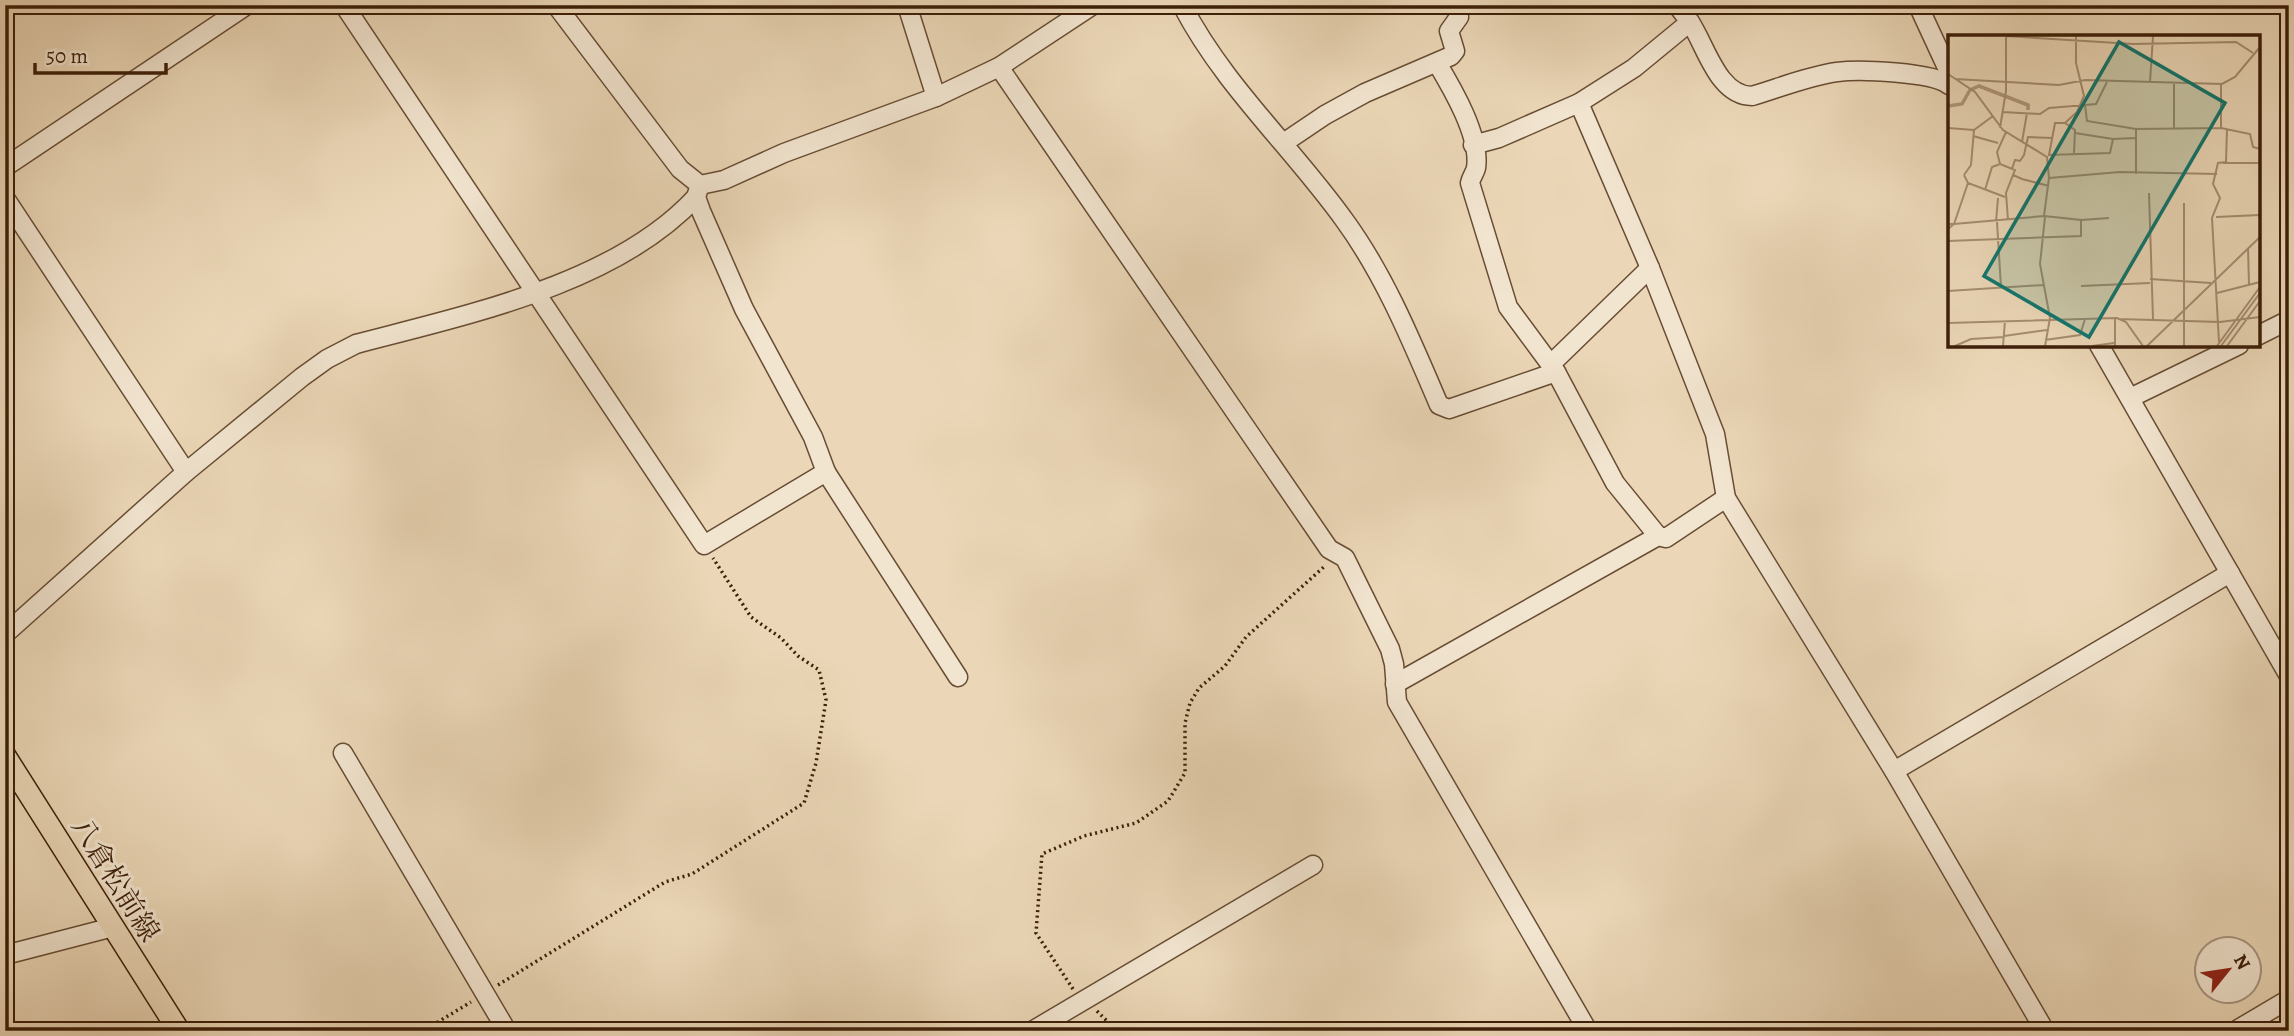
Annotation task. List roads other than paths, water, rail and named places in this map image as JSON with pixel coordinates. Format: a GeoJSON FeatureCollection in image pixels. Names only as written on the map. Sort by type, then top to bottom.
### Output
{"type":"FeatureCollection","features":[{"type":"Feature","properties":{"kind":"main road","name":"八倉松前線"},"geometry":{"type":"LineString","coordinates":[[5,757],[179,1031]]}},
{"type":"Feature","properties":{"kind":"street"},"geometry":{"type":"LineString","coordinates":[[5,167],[247,5]]}},
{"type":"Feature","properties":{"kind":"street"},"geometry":{"type":"LineString","coordinates":[[344,5],[704,545],[826,472]]}},
{"type":"Feature","properties":{"kind":"street"},"geometry":{"type":"LineString","coordinates":[[556,5],[698,191],[744,309],[813,437],[826,472],[958,677]]}},
{"type":"Feature","properties":{"kind":"street"},"geometry":{"type":"LineString","coordinates":[[907,5],[936,97]]}},
{"type":"Feature","properties":{"kind":"street"},"geometry":{"type":"LineString","coordinates":[[5,634],[186,472],[327,359],[356,344],[566,283],[620,254],[670,221],[698,191],[783,152],[936,97],[999,67],[1093,5]]}},
{"type":"Feature","properties":{"kind":"street"},"geometry":{"type":"LineString","coordinates":[[1182,5],[1198,37],[1229,81],[1285,142],[1367,255],[1408,333],[1439,405],[1449,409],[1554,368],[1650,268]]}},
{"type":"Feature","properties":{"kind":"street"},"geometry":{"type":"LineString","coordinates":[[1285,142],[1325,115],[1365,93],[1437,63],[1455,51],[1448,31],[1460,17],[1456,5]]}},
{"type":"Feature","properties":{"kind":"street"},"geometry":{"type":"LineString","coordinates":[[1677,5],[1690,22],[1725,83],[1741,96],[1752,96],[1837,72],[1925,75],[1940,78],[1948,84]]}},
{"type":"Feature","properties":{"kind":"street"},"geometry":{"type":"LineString","coordinates":[[1918,5],[1948,70]]}},
{"type":"Feature","properties":{"kind":"street"},"geometry":{"type":"LineString","coordinates":[[2286,5],[2289,12]]}},
{"type":"Feature","properties":{"kind":"street"},"geometry":{"type":"LineString","coordinates":[[1473,145],[1499,138],[1579,103],[1634,68],[1690,22]]}},
{"type":"Feature","properties":{"kind":"street"},"geometry":{"type":"LineString","coordinates":[[1437,63],[1457,95],[1469,124],[1476,166],[1470,183],[1508,307],[1554,368],[1615,483],[1658,536],[1666,538],[1726,498]]}},
{"type":"Feature","properties":{"kind":"street"},"geometry":{"type":"LineString","coordinates":[[999,67],[1329,549],[1345,558],[1381,627],[1394,664],[1397,702],[1588,1031]]}},
{"type":"Feature","properties":{"kind":"street"},"geometry":{"type":"LineString","coordinates":[[1579,103],[1650,268],[1715,434],[1726,498],[1894,771],[2045,1031]]}},
{"type":"Feature","properties":{"kind":"street"},"geometry":{"type":"LineString","coordinates":[[5,198],[186,472]]}},
{"type":"Feature","properties":{"kind":"street"},"geometry":{"type":"LineString","coordinates":[[2259,335],[2289,320]]}},
{"type":"Feature","properties":{"kind":"street"},"geometry":{"type":"LineString","coordinates":[[2100,346],[2289,676]]}},
{"type":"Feature","properties":{"kind":"street"},"geometry":{"type":"LineString","coordinates":[[2130,398],[2237,346]]}},
{"type":"Feature","properties":{"kind":"street"},"geometry":{"type":"LineString","coordinates":[[1395,684],[1658,536]]}},
{"type":"Feature","properties":{"kind":"street"},"geometry":{"type":"LineString","coordinates":[[1894,771],[2230,573]]}},
{"type":"Feature","properties":{"kind":"street"},"geometry":{"type":"LineString","coordinates":[[342,753],[507,1031]]}},
{"type":"Feature","properties":{"kind":"street"},"geometry":{"type":"LineString","coordinates":[[1032,1031],[1313,865]]}},
{"type":"Feature","properties":{"kind":"street"},"geometry":{"type":"LineString","coordinates":[[5,955],[114,928]]}},
{"type":"Feature","properties":{"kind":"street"},"geometry":{"type":"LineString","coordinates":[[2235,1031],[2289,999]]}}]}
